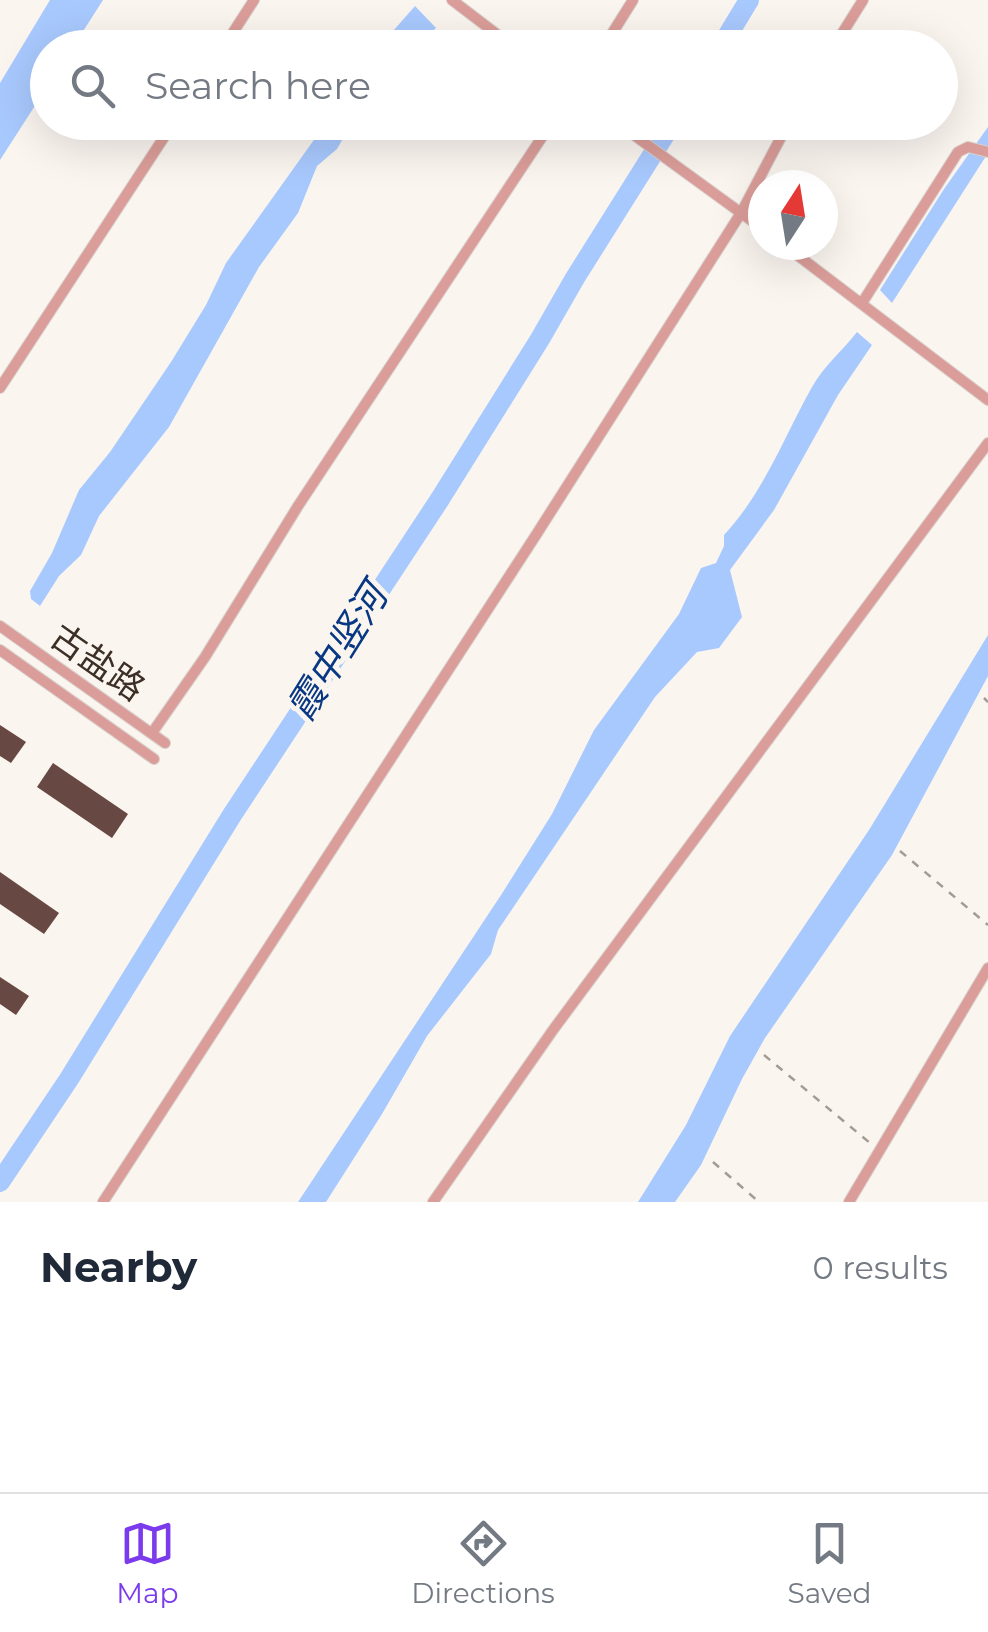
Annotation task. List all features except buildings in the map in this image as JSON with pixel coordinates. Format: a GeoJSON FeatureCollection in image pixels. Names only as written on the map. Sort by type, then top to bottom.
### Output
{"type":"FeatureCollection","features":[{"type":"Feature","properties":{"kind":"street"},"geometry":{"type":"LineString","coordinates":[[235,30],[254,0]]}},
{"type":"Feature","properties":{"kind":"street"},"geometry":{"type":"LineString","coordinates":[[452,0],[491,30]]}},
{"type":"Feature","properties":{"kind":"street"},"geometry":{"type":"LineString","coordinates":[[615,30],[633,0]]}},
{"type":"Feature","properties":{"kind":"street"},"geometry":{"type":"LineString","coordinates":[[844,30],[862,0]]}},
{"type":"Feature","properties":{"kind":"street"},"geometry":{"type":"LineString","coordinates":[[0,388],[162,140]]}},
{"type":"Feature","properties":{"kind":"street"},"geometry":{"type":"LineString","coordinates":[[152,733],[540,140]]}},
{"type":"Feature","properties":{"kind":"street"},"geometry":{"type":"LineString","coordinates":[[639,140],[748,218]]}},
{"type":"Feature","properties":{"kind":"street"},"geometry":{"type":"LineString","coordinates":[[103,1202],[741,213],[780,140]]}},
{"type":"Feature","properties":{"kind":"street"},"geometry":{"type":"LineString","coordinates":[[862,303],[958,152],[968,147],[988,152]]}},
{"type":"Feature","properties":{"kind":"street"},"geometry":{"type":"LineString","coordinates":[[804,260],[988,400]]}},
{"type":"Feature","properties":{"kind":"street"},"geometry":{"type":"LineString","coordinates":[[433,1202],[553,1030],[988,443]]}},
{"type":"Feature","properties":{"kind":"street","name":"古盐路"},"geometry":{"type":"LineString","coordinates":[[0,626],[165,743]]}},
{"type":"Feature","properties":{"kind":"street","name":"古盐路"},"geometry":{"type":"LineString","coordinates":[[0,650],[154,759]]}},
{"type":"Feature","properties":{"kind":"street"},"geometry":{"type":"LineString","coordinates":[[848,1202],[988,968]]}},
{"type":"Feature","properties":{"kind":"path"},"geometry":{"type":"LineString","coordinates":[[900,852],[988,925]]}},
{"type":"Feature","properties":{"kind":"path"},"geometry":{"type":"LineString","coordinates":[[764,1055],[879,1151]]}},
{"type":"Feature","properties":{"kind":"path"},"geometry":{"type":"LineString","coordinates":[[712,1162],[759,1202]]}},
{"type":"Feature","properties":{"kind":"water"},"geometry":{"type":"Polygon","coordinates":[[[50,0],[103,0],[84,30],[32,30],[50,0]]]}},
{"type":"Feature","properties":{"kind":"water"},"geometry":{"type":"Polygon","coordinates":[[[415,6],[436,28],[434,30],[394,30],[415,6]]]}},
{"type":"Feature","properties":{"kind":"water"},"geometry":{"type":"Polygon","coordinates":[[[30,33],[30,113],[0,160],[0,83],[30,33]]]}},
{"type":"Feature","properties":{"kind":"water"},"geometry":{"type":"Polygon","coordinates":[[[988,127],[988,153],[892,303],[880,290],[988,127]]]}},
{"type":"Feature","properties":{"kind":"water"},"geometry":{"type":"Polygon","coordinates":[[[314,140],[342,140],[317,166],[298,213],[259,267],[169,427],[99,516],[81,555],[59,576],[40,606],[31,599],[30,591],[52,553],[79,490],[171,362],[226,263],[314,140]]]}},
{"type":"Feature","properties":{"kind":"water"},"geometry":{"type":"Polygon","coordinates":[[[857,332],[872,345],[838,395],[774,510],[730,570],[742,617],[719,648],[697,652],[655,697],[498,930],[491,954],[427,1036],[326,1202],[298,1202],[552,814],[594,730],[679,614],[701,568],[716,563],[724,546],[724,535],[762,482],[817,380],[857,332]]]}},
{"type":"Feature","properties":{"kind":"water"},"geometry":{"type":"Polygon","coordinates":[[[988,635],[988,676],[892,855],[765,1038],[701,1165],[675,1202],[638,1202],[686,1125],[730,1036],[869,830],[988,635]]]}},
{"type":"Feature","properties":{"kind":"waterway","name":"霞中竖河"},"geometry":{"type":"LineString","coordinates":[[731,30],[749,0]]}},
{"type":"Feature","properties":{"kind":"waterway","name":"霞中竖河"},"geometry":{"type":"LineString","coordinates":[[0,1182],[69,1079],[232,815],[440,499],[662,140]]}}]}
